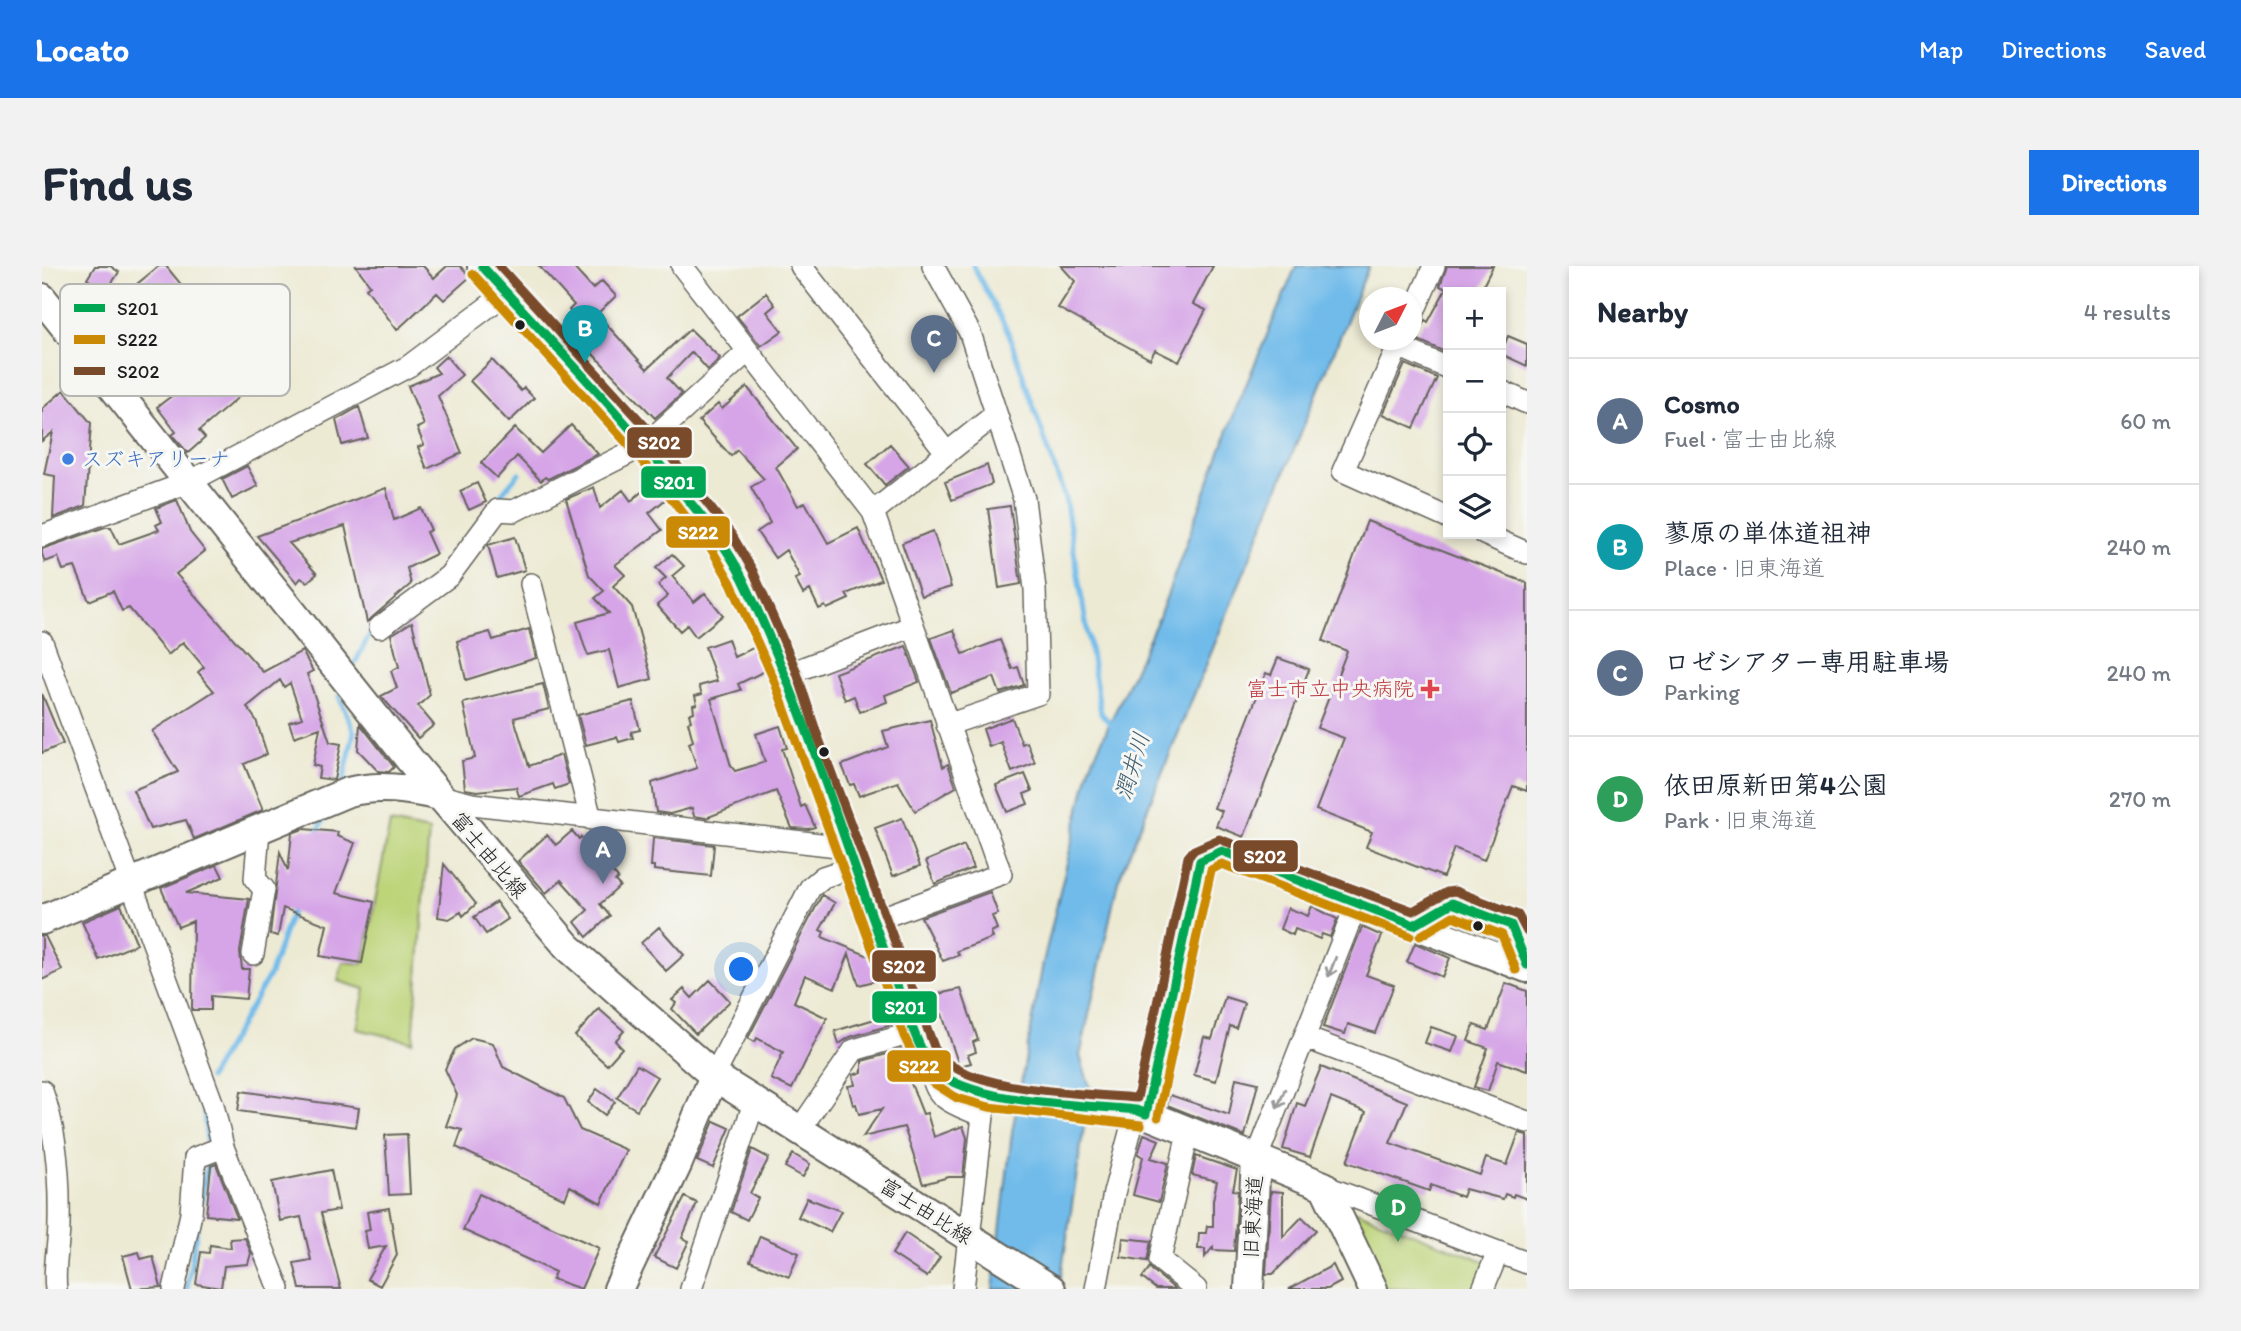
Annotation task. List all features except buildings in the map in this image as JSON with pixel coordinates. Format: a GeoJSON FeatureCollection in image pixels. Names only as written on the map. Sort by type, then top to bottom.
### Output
{"type":"FeatureCollection","features":[{"type":"Feature","properties":{"kind":"street"},"geometry":{"type":"LineString","coordinates":[[482,266],[645,445],[722,543],[742,577],[785,675],[849,857],[915,1032],[933,1069],[932,1083],[937,1094],[983,1116],[974,1240],[963,1289]]}},
{"type":"Feature","properties":{"kind":"street"},"geometry":{"type":"LineString","coordinates":[[682,266],[873,512],[1001,874],[875,920]]}},
{"type":"Feature","properties":{"kind":"street"},"geometry":{"type":"LineString","coordinates":[[802,266],[947,453]]}},
{"type":"Feature","properties":{"kind":"street"},"geometry":{"type":"LineString","coordinates":[[933,266],[970,332],[1024,499],[1035,589],[1038,694],[947,725]]}},
{"type":"Feature","properties":{"kind":"street"},"geometry":{"type":"LineString","coordinates":[[1422,294],[1434,266]]}},
{"type":"Feature","properties":{"kind":"street"},"geometry":{"type":"LineString","coordinates":[[42,536],[189,482],[409,366],[505,294]]}},
{"type":"Feature","properties":{"kind":"street","name":"富士由比線"},"geometry":{"type":"LineString","coordinates":[[42,298],[60,321]]}},
{"type":"Feature","properties":{"kind":"street"},"geometry":{"type":"LineString","coordinates":[[1397,350],[1343,471],[1443,516]]}},
{"type":"Feature","properties":{"kind":"street"},"geometry":{"type":"LineString","coordinates":[[1413,350],[1443,365]]}},
{"type":"Feature","properties":{"kind":"street"},"geometry":{"type":"LineString","coordinates":[[380,627],[449,576],[498,510],[521,508],[645,445],[747,352]]}},
{"type":"Feature","properties":{"kind":"street"},"geometry":{"type":"LineString","coordinates":[[1506,393],[1527,403]]}},
{"type":"Feature","properties":{"kind":"street","name":"富士由比線"},"geometry":{"type":"LineString","coordinates":[[120,396],[440,796],[568,947],[714,1076],[798,1132],[1051,1289]]}},
{"type":"Feature","properties":{"kind":"street"},"geometry":{"type":"LineString","coordinates":[[873,512],[996,414]]}},
{"type":"Feature","properties":{"kind":"street"},"geometry":{"type":"LineString","coordinates":[[1495,539],[1527,553]]}},
{"type":"Feature","properties":{"kind":"street"},"geometry":{"type":"LineString","coordinates":[[531,583],[591,819]]}},
{"type":"Feature","properties":{"kind":"street"},"geometry":{"type":"LineString","coordinates":[[785,675],[914,626]]}},
{"type":"Feature","properties":{"kind":"street"},"geometry":{"type":"LineString","coordinates":[[42,642],[214,1105],[223,1147],[279,1289]]}},
{"type":"Feature","properties":{"kind":"street"},"geometry":{"type":"LineString","coordinates":[[42,920],[337,797],[367,787],[408,789],[472,804],[849,857]]}},
{"type":"Feature","properties":{"kind":"street"},"geometry":{"type":"LineString","coordinates":[[253,954],[264,889],[255,879],[259,830]]}},
{"type":"Feature","properties":{"kind":"street"},"geometry":{"type":"LineString","coordinates":[[1096,1289],[1114,1193],[1141,1112],[1200,862],[1222,851],[1527,968]]}},
{"type":"Feature","properties":{"kind":"street"},"geometry":{"type":"LineString","coordinates":[[618,1289],[678,1163],[714,1076],[810,888],[849,857]]}},
{"type":"Feature","properties":{"kind":"street"},"geometry":{"type":"LineString","coordinates":[[1357,903],[1256,1160],[1527,1263]]}},
{"type":"Feature","properties":{"kind":"street"},"geometry":{"type":"LineString","coordinates":[[798,1132],[854,1050],[915,1032]]}},
{"type":"Feature","properties":{"kind":"street"},"geometry":{"type":"LineString","coordinates":[[1306,1038],[1527,1122]]}},
{"type":"Feature","properties":{"kind":"street","name":"旧東海道"},"geometry":{"type":"LineString","coordinates":[[933,1069],[961,1087],[991,1095],[1141,1112],[1256,1160],[1249,1289]]}},
{"type":"Feature","properties":{"kind":"street"},"geometry":{"type":"LineString","coordinates":[[42,1091],[51,1116],[57,1168],[59,1223],[56,1289]]}},
{"type":"Feature","properties":{"kind":"street"},"geometry":{"type":"LineString","coordinates":[[691,1289],[754,1103]]}},
{"type":"Feature","properties":{"kind":"street"},"geometry":{"type":"LineString","coordinates":[[1188,1133],[1160,1260],[1196,1289]]}},
{"type":"Feature","properties":{"kind":"street"},"geometry":{"type":"LineString","coordinates":[[174,1289],[191,1214],[195,1158],[223,1147]]}},
{"type":"Feature","properties":{"kind":"street"},"geometry":{"type":"LineString","coordinates":[[1324,1186],[1373,1289]]}},
{"type":"Feature","properties":{"kind":"street"},"geometry":{"type":"LineString","coordinates":[[1483,1289],[1498,1252]]}},
{"type":"Feature","properties":{"kind":"green space"},"geometry":{"type":"Polygon","coordinates":[[[390,823],[429,831],[413,1042],[357,1029],[365,989],[338,981],[343,962],[363,964],[390,823]]]}},
{"type":"Feature","properties":{"kind":"green space"},"geometry":{"type":"Polygon","coordinates":[[[1356,1211],[1487,1262],[1476,1289],[1382,1289],[1349,1223],[1356,1211]]]}},
{"type":"Feature","properties":{"kind":"water","name":"潤井川"},"geometry":{"type":"Polygon","coordinates":[[[1296,266],[1369,266],[1118,881],[1080,1056],[1090,1088],[1059,1289],[993,1289],[1012,1132],[1043,963],[1090,766],[1159,617],[1235,411],[1296,266]]]}},
{"type":"Feature","properties":{"kind":"waterway"},"geometry":{"type":"LineString","coordinates":[[973,266],[1008,332],[1065,498],[1101,713],[1113,727]]}},
{"type":"Feature","properties":{"kind":"waterway"},"geometry":{"type":"LineString","coordinates":[[491,506],[519,473]]}},
{"type":"Feature","properties":{"kind":"waterway"},"geometry":{"type":"LineString","coordinates":[[355,663],[374,626]]}},
{"type":"Feature","properties":{"kind":"waterway"},"geometry":{"type":"LineString","coordinates":[[339,696],[354,732],[343,783]]}},
{"type":"Feature","properties":{"kind":"waterway"},"geometry":{"type":"LineString","coordinates":[[315,836],[329,811]]}},
{"type":"Feature","properties":{"kind":"waterway"},"geometry":{"type":"LineString","coordinates":[[209,1078],[270,974],[294,905]]}},
{"type":"Feature","properties":{"kind":"waterway"},"geometry":{"type":"LineString","coordinates":[[204,1113],[208,1149]]}},
{"type":"Feature","properties":{"kind":"waterway"},"geometry":{"type":"LineString","coordinates":[[187,1289],[208,1158]]}},
{"type":"Feature","properties":{"kind":"transit line","name":"S201"},"geometry":{"type":"LineString","coordinates":[[482,266],[633,432],[706,522],[737,567],[785,674],[910,1022],[923,1052],[936,1071],[977,1091],[1003,1097],[1136,1110],[1146,1114]]}},
{"type":"Feature","properties":{"kind":"transit line","name":"S202"},"geometry":{"type":"LineString","coordinates":[[499,266],[655,437],[732,535],[753,571],[796,670],[816,731],[936,1052],[951,1066],[973,1076],[1029,1088],[1137,1098],[1188,857],[1194,850],[1219,839],[1413,911],[1447,892],[1455,891],[1518,915],[1527,932]]}},
{"type":"Feature","properties":{"kind":"transit line","name":"S222"},"geometry":{"type":"LineString","coordinates":[[473,274],[636,453],[712,550],[731,583],[774,680],[904,1036],[924,1077],[957,1098],[989,1107],[1141,1125]]}},
{"type":"Feature","properties":{"kind":"transit line","name":"S201"},"geometry":{"type":"LineString","coordinates":[[1146,1114],[1200,861],[1222,851],[1414,925]]}},
{"type":"Feature","properties":{"kind":"transit line","name":"S222"},"geometry":{"type":"LineString","coordinates":[[1158,1117],[1211,870],[1222,864],[1410,936]]}},
{"type":"Feature","properties":{"kind":"transit line","name":"S201"},"geometry":{"type":"LineString","coordinates":[[1414,925],[1452,903],[1511,925],[1527,965]]}},
{"type":"Feature","properties":{"kind":"transit line","name":"S222"},"geometry":{"type":"LineString","coordinates":[[1420,936],[1453,916],[1502,935],[1516,970]]}},
{"type":"Feature","properties":{"kind":"place","name":"蓼原の単体道祖神"},"geometry":{"type":"Point","coordinates":[585,363]}},
{"type":"Feature","properties":{"kind":"place","name":"ロゼシアター専用駐車場"},"geometry":{"type":"Point","coordinates":[934,373]}},
{"type":"Feature","properties":{"kind":"place","name":"スズキアリーナ"},"geometry":{"type":"Point","coordinates":[68,459]}},
{"type":"Feature","properties":{"kind":"place","name":"富士市立中央病院"},"geometry":{"type":"Point","coordinates":[1430,689]}},
{"type":"Feature","properties":{"kind":"place","name":"Cosmo"},"geometry":{"type":"Point","coordinates":[603,884]}},
{"type":"Feature","properties":{"kind":"place","name":"依田原新田第4公園"},"geometry":{"type":"Point","coordinates":[1398,1242]}}]}
